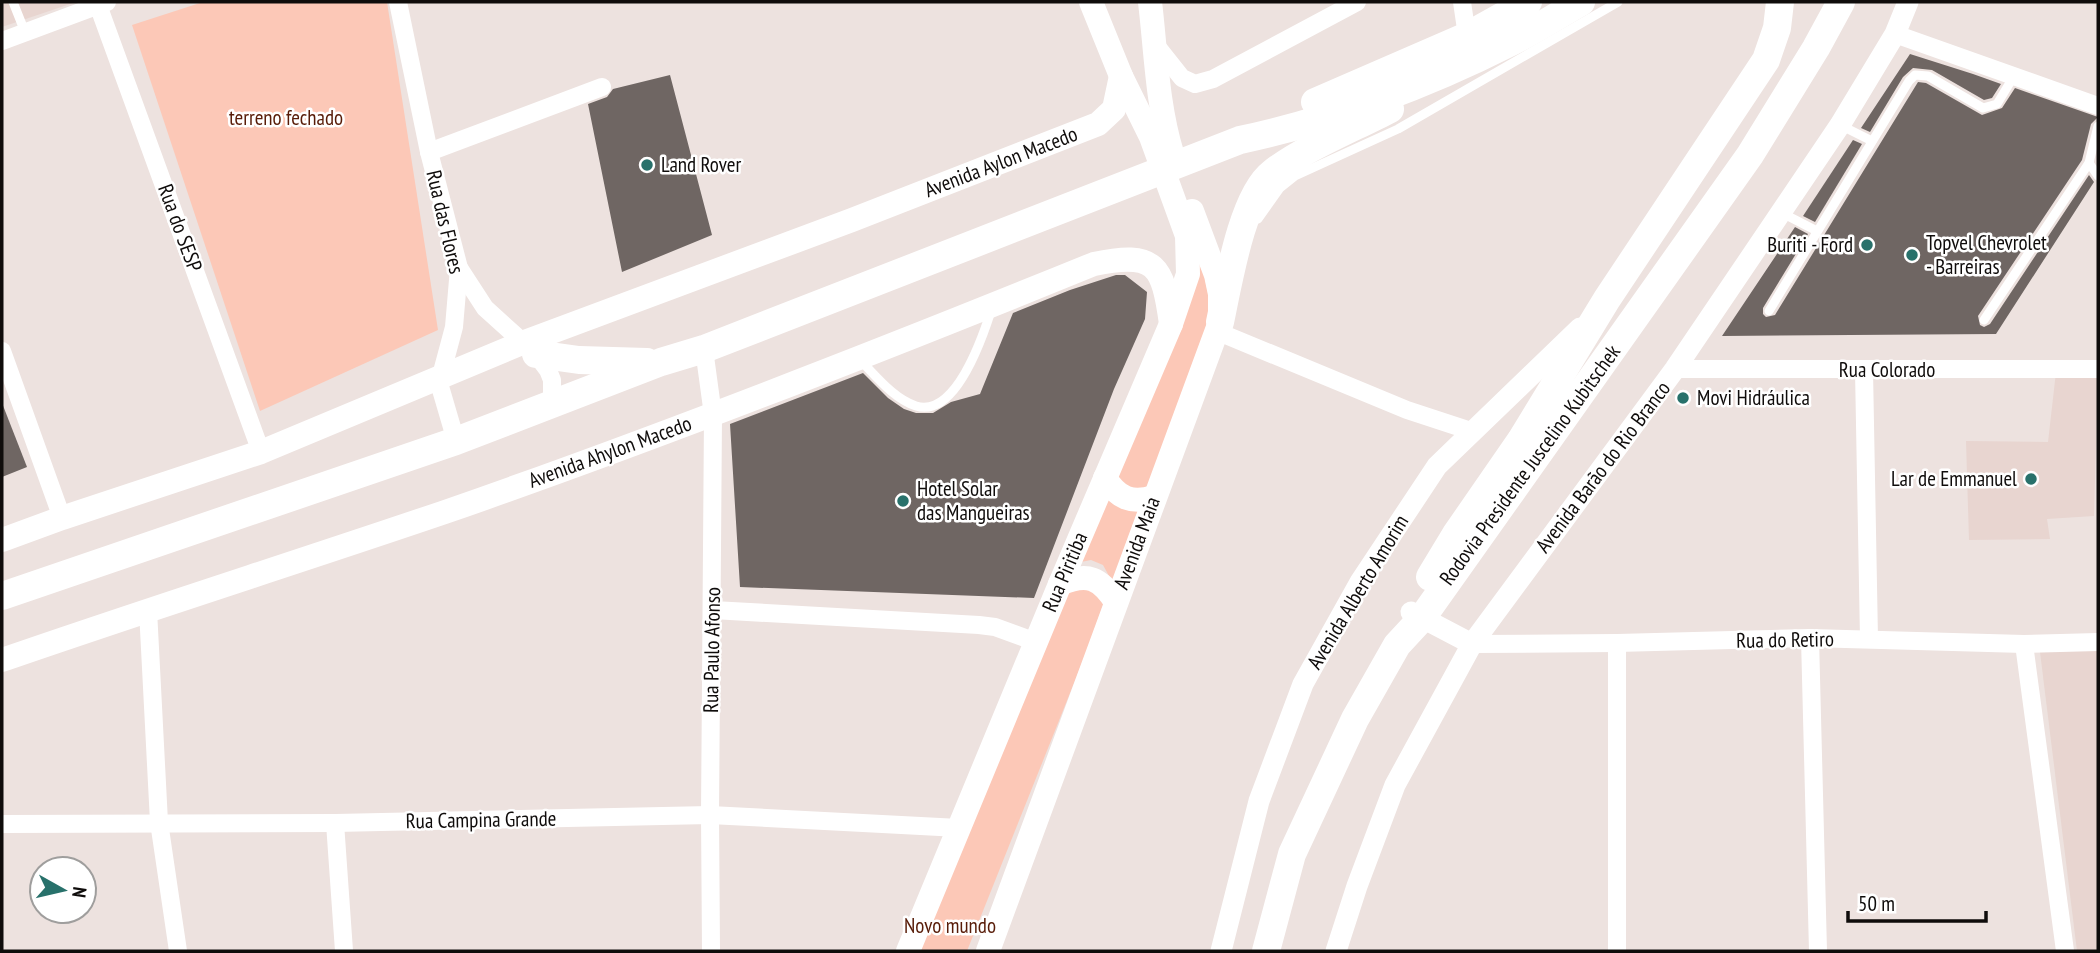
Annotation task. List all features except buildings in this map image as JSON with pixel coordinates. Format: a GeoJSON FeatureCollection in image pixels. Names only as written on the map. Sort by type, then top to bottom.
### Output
{"type":"FeatureCollection","features":[{"type":"Feature","properties":{"kind":"highway"},"geometry":{"type":"LineString","coordinates":[[1240,140],[1269,121],[1467,36],[1528,2]]}},
{"type":"Feature","properties":{"kind":"highway"},"geometry":{"type":"LineString","coordinates":[[1218,326],[1250,206],[1270,174],[1581,2]]}},
{"type":"Feature","properties":{"kind":"highway"},"geometry":{"type":"LineString","coordinates":[[1266,951],[1292,854],[1354,719],[1416,615],[1456,534],[1521,440],[1607,299],[1766,60],[1777,28],[1780,2]]}},
{"type":"Feature","properties":{"kind":"highway","name":"Rodovia Presidente Juscelino Kubitschek"},"geometry":{"type":"LineString","coordinates":[[1416,615],[1750,155],[1841,2]]}},
{"type":"Feature","properties":{"kind":"highway"},"geometry":{"type":"LineString","coordinates":[[2,596],[456,441],[661,362],[704,349],[1163,181],[1186,161],[1240,140],[1308,124],[1457,67],[1513,41]]}},
{"type":"Feature","properties":{"kind":"highway"},"geometry":{"type":"LineString","coordinates":[[529,348],[579,359],[661,362]]}},
{"type":"Feature","properties":{"kind":"main road","name":"Rua Piritiba"},"geometry":{"type":"LineString","coordinates":[[908,951],[1171,324],[1188,274],[1187,236],[1163,181],[1151,137],[1121,76],[1091,2]]}},
{"type":"Feature","properties":{"kind":"main road","name":"Avenida Maia"},"geometry":{"type":"LineString","coordinates":[[988,951],[1218,326],[1220,294],[1216,275],[1165,132],[1150,2]]}},
{"type":"Feature","properties":{"kind":"main road","name":"Avenida Aylon Macedo"},"geometry":{"type":"LineString","coordinates":[[2,540],[261,452],[439,378],[529,348],[1098,124],[1114,108],[1121,76]]}},
{"type":"Feature","properties":{"kind":"main road","name":"Avenida Ahylon Macedo"},"geometry":{"type":"LineString","coordinates":[[2,660],[445,512],[713,415],[1094,264],[1134,258],[1151,264],[1167,290],[1171,324]]}},
{"type":"Feature","properties":{"kind":"main road"},"geometry":{"type":"LineString","coordinates":[[1105,478],[1125,499],[1142,501],[1154,497]]}},
{"type":"Feature","properties":{"kind":"main road"},"geometry":{"type":"LineString","coordinates":[[1060,584],[1071,579],[1097,580],[1116,602]]}},
{"type":"Feature","properties":{"kind":"street","name":"Rua das Flores"},"geometry":{"type":"LineString","coordinates":[[398,2],[429,152],[459,268],[454,327],[439,378],[456,441]]}},
{"type":"Feature","properties":{"kind":"street"},"geometry":{"type":"LineString","coordinates":[[1155,44],[1182,78],[1195,83],[1213,79],[1357,2]]}},
{"type":"Feature","properties":{"kind":"street"},"geometry":{"type":"LineString","coordinates":[[1462,2],[1467,36]]}},
{"type":"Feature","properties":{"kind":"street","name":"Avenida Barão do Rio Branco"},"geometry":{"type":"LineString","coordinates":[[1336,951],[1395,785],[1472,644],[1675,369],[1781,213],[1840,125],[1895,34],[1908,2]]}},
{"type":"Feature","properties":{"kind":"street"},"geometry":{"type":"LineString","coordinates":[[2,41],[103,3]]}},
{"type":"Feature","properties":{"kind":"street","name":"Rua do SESP"},"geometry":{"type":"LineString","coordinates":[[103,3],[261,452]]}},
{"type":"Feature","properties":{"kind":"street"},"geometry":{"type":"LineString","coordinates":[[1895,34],[2098,106]]}},
{"type":"Feature","properties":{"kind":"street"},"geometry":{"type":"LineString","coordinates":[[429,152],[602,88]]}},
{"type":"Feature","properties":{"kind":"street"},"geometry":{"type":"LineString","coordinates":[[459,268],[485,308],[529,348],[548,370],[552,380],[552,404]]}},
{"type":"Feature","properties":{"kind":"street","name":"Avenida Alberto Amorim"},"geometry":{"type":"LineString","coordinates":[[1221,951],[1259,801],[1303,684],[1360,582],[1437,466],[1551,357],[1607,299]]}},
{"type":"Feature","properties":{"kind":"street"},"geometry":{"type":"LineString","coordinates":[[1218,326],[1407,410],[1471,431]]}},
{"type":"Feature","properties":{"kind":"street","name":"Rua Paulo Afonso"},"geometry":{"type":"LineString","coordinates":[[704,349],[713,415],[711,951]]}},
{"type":"Feature","properties":{"kind":"street"},"geometry":{"type":"LineString","coordinates":[[2,351],[62,518]]}},
{"type":"Feature","properties":{"kind":"street","name":"Rua Colorado"},"geometry":{"type":"LineString","coordinates":[[1675,369],[2098,369]]}},
{"type":"Feature","properties":{"kind":"street"},"geometry":{"type":"LineString","coordinates":[[1864,370],[1869,639]]}},
{"type":"Feature","properties":{"kind":"street"},"geometry":{"type":"LineString","coordinates":[[148,610],[159,822],[178,951]]}},
{"type":"Feature","properties":{"kind":"street"},"geometry":{"type":"LineString","coordinates":[[713,610],[979,625],[1036,642]]}},
{"type":"Feature","properties":{"kind":"street"},"geometry":{"type":"LineString","coordinates":[[1416,615],[1472,644]]}},
{"type":"Feature","properties":{"kind":"street"},"geometry":{"type":"LineString","coordinates":[[1810,638],[1818,951]]}},
{"type":"Feature","properties":{"kind":"street","name":"Rua do Retiro"},"geometry":{"type":"LineString","coordinates":[[1472,644],[1810,638],[2024,644],[2098,642]]}},
{"type":"Feature","properties":{"kind":"street"},"geometry":{"type":"LineString","coordinates":[[1617,643],[1617,951]]}},
{"type":"Feature","properties":{"kind":"street"},"geometry":{"type":"LineString","coordinates":[[2024,644],[2065,951]]}},
{"type":"Feature","properties":{"kind":"street","name":"Rua Campina Grande"},"geometry":{"type":"LineString","coordinates":[[2,824],[335,823],[710,815],[959,828]]}},
{"type":"Feature","properties":{"kind":"street"},"geometry":{"type":"LineString","coordinates":[[335,823],[344,951]]}},
{"type":"Feature","properties":{"kind":"lane"},"geometry":{"type":"LineString","coordinates":[[13,2],[25,32]]}},
{"type":"Feature","properties":{"kind":"lane"},"geometry":{"type":"LineString","coordinates":[[1236,253],[1280,188],[1295,176],[1398,129],[1618,2]]}},
{"type":"Feature","properties":{"kind":"lane"},"geometry":{"type":"LineString","coordinates":[[1769,311],[1915,75],[1928,76],[1983,108],[1997,104],[2014,76]]}},
{"type":"Feature","properties":{"kind":"lane"},"geometry":{"type":"LineString","coordinates":[[1840,125],[1872,141]]}},
{"type":"Feature","properties":{"kind":"lane"},"geometry":{"type":"LineString","coordinates":[[1984,320],[2089,163],[2098,126]]}},
{"type":"Feature","properties":{"kind":"lane"},"geometry":{"type":"LineString","coordinates":[[2089,163],[2098,176]]}},
{"type":"Feature","properties":{"kind":"lane"},"geometry":{"type":"LineString","coordinates":[[1781,213],[1817,231]]}},
{"type":"Feature","properties":{"kind":"lane"},"geometry":{"type":"LineString","coordinates":[[857,357],[903,400],[924,407],[942,402],[947,399],[965,372],[983,335],[993,306]]}},
{"type":"Feature","properties":{"kind":"shaded area"},"geometry":{"type":"Polygon","coordinates":[[[2,2],[76,2],[2,27],[2,2]]]}},
{"type":"Feature","properties":{"kind":"shaded area","name":"Lar de Emmanuel"},"geometry":{"type":"Polygon","coordinates":[[[2056,372],[2098,373],[2094,516],[2047,519],[2050,539],[1969,540],[1966,441],[2048,442],[2056,372]]]}},
{"type":"Feature","properties":{"kind":"shaded area"},"geometry":{"type":"Polygon","coordinates":[[[2098,650],[2098,951],[2077,951],[2040,652],[2098,650]]]}},
{"type":"Feature","properties":{"kind":"green space","name":"terreno fechado"},"geometry":{"type":"Polygon","coordinates":[[[203,2],[387,2],[438,330],[260,411],[132,25],[203,2]]]}},
{"type":"Feature","properties":{"kind":"green space"},"geometry":{"type":"Polygon","coordinates":[[[1192,218],[1213,317],[1146,490],[1119,485],[1114,466],[1144,395],[1192,218]]]}},
{"type":"Feature","properties":{"kind":"green space"},"geometry":{"type":"Polygon","coordinates":[[[1103,489],[1143,506],[1114,585],[1103,565],[1091,560],[1076,563],[1103,489]]]}},
{"type":"Feature","properties":{"kind":"green space","name":"Novo mundo"},"geometry":{"type":"Polygon","coordinates":[[[1066,581],[1106,596],[1088,648],[967,951],[912,951],[1066,581]]]}},
{"type":"Feature","properties":{"kind":"place","name":"Land Rover"},"geometry":{"type":"Point","coordinates":[647,165]}},
{"type":"Feature","properties":{"kind":"place","name":"Buriti - Ford"},"geometry":{"type":"Point","coordinates":[1867,245]}},
{"type":"Feature","properties":{"kind":"place","name":"Topvel Chevrolet - Barreiras"},"geometry":{"type":"Point","coordinates":[1912,255]}},
{"type":"Feature","properties":{"kind":"place","name":"Movi Hidráulica"},"geometry":{"type":"Point","coordinates":[1683,398]}},
{"type":"Feature","properties":{"kind":"place","name":"Lar de Emmanuel"},"geometry":{"type":"Point","coordinates":[2031,479]}},
{"type":"Feature","properties":{"kind":"place","name":"Hotel Solar das Mangueiras"},"geometry":{"type":"Point","coordinates":[903,501]}}]}
